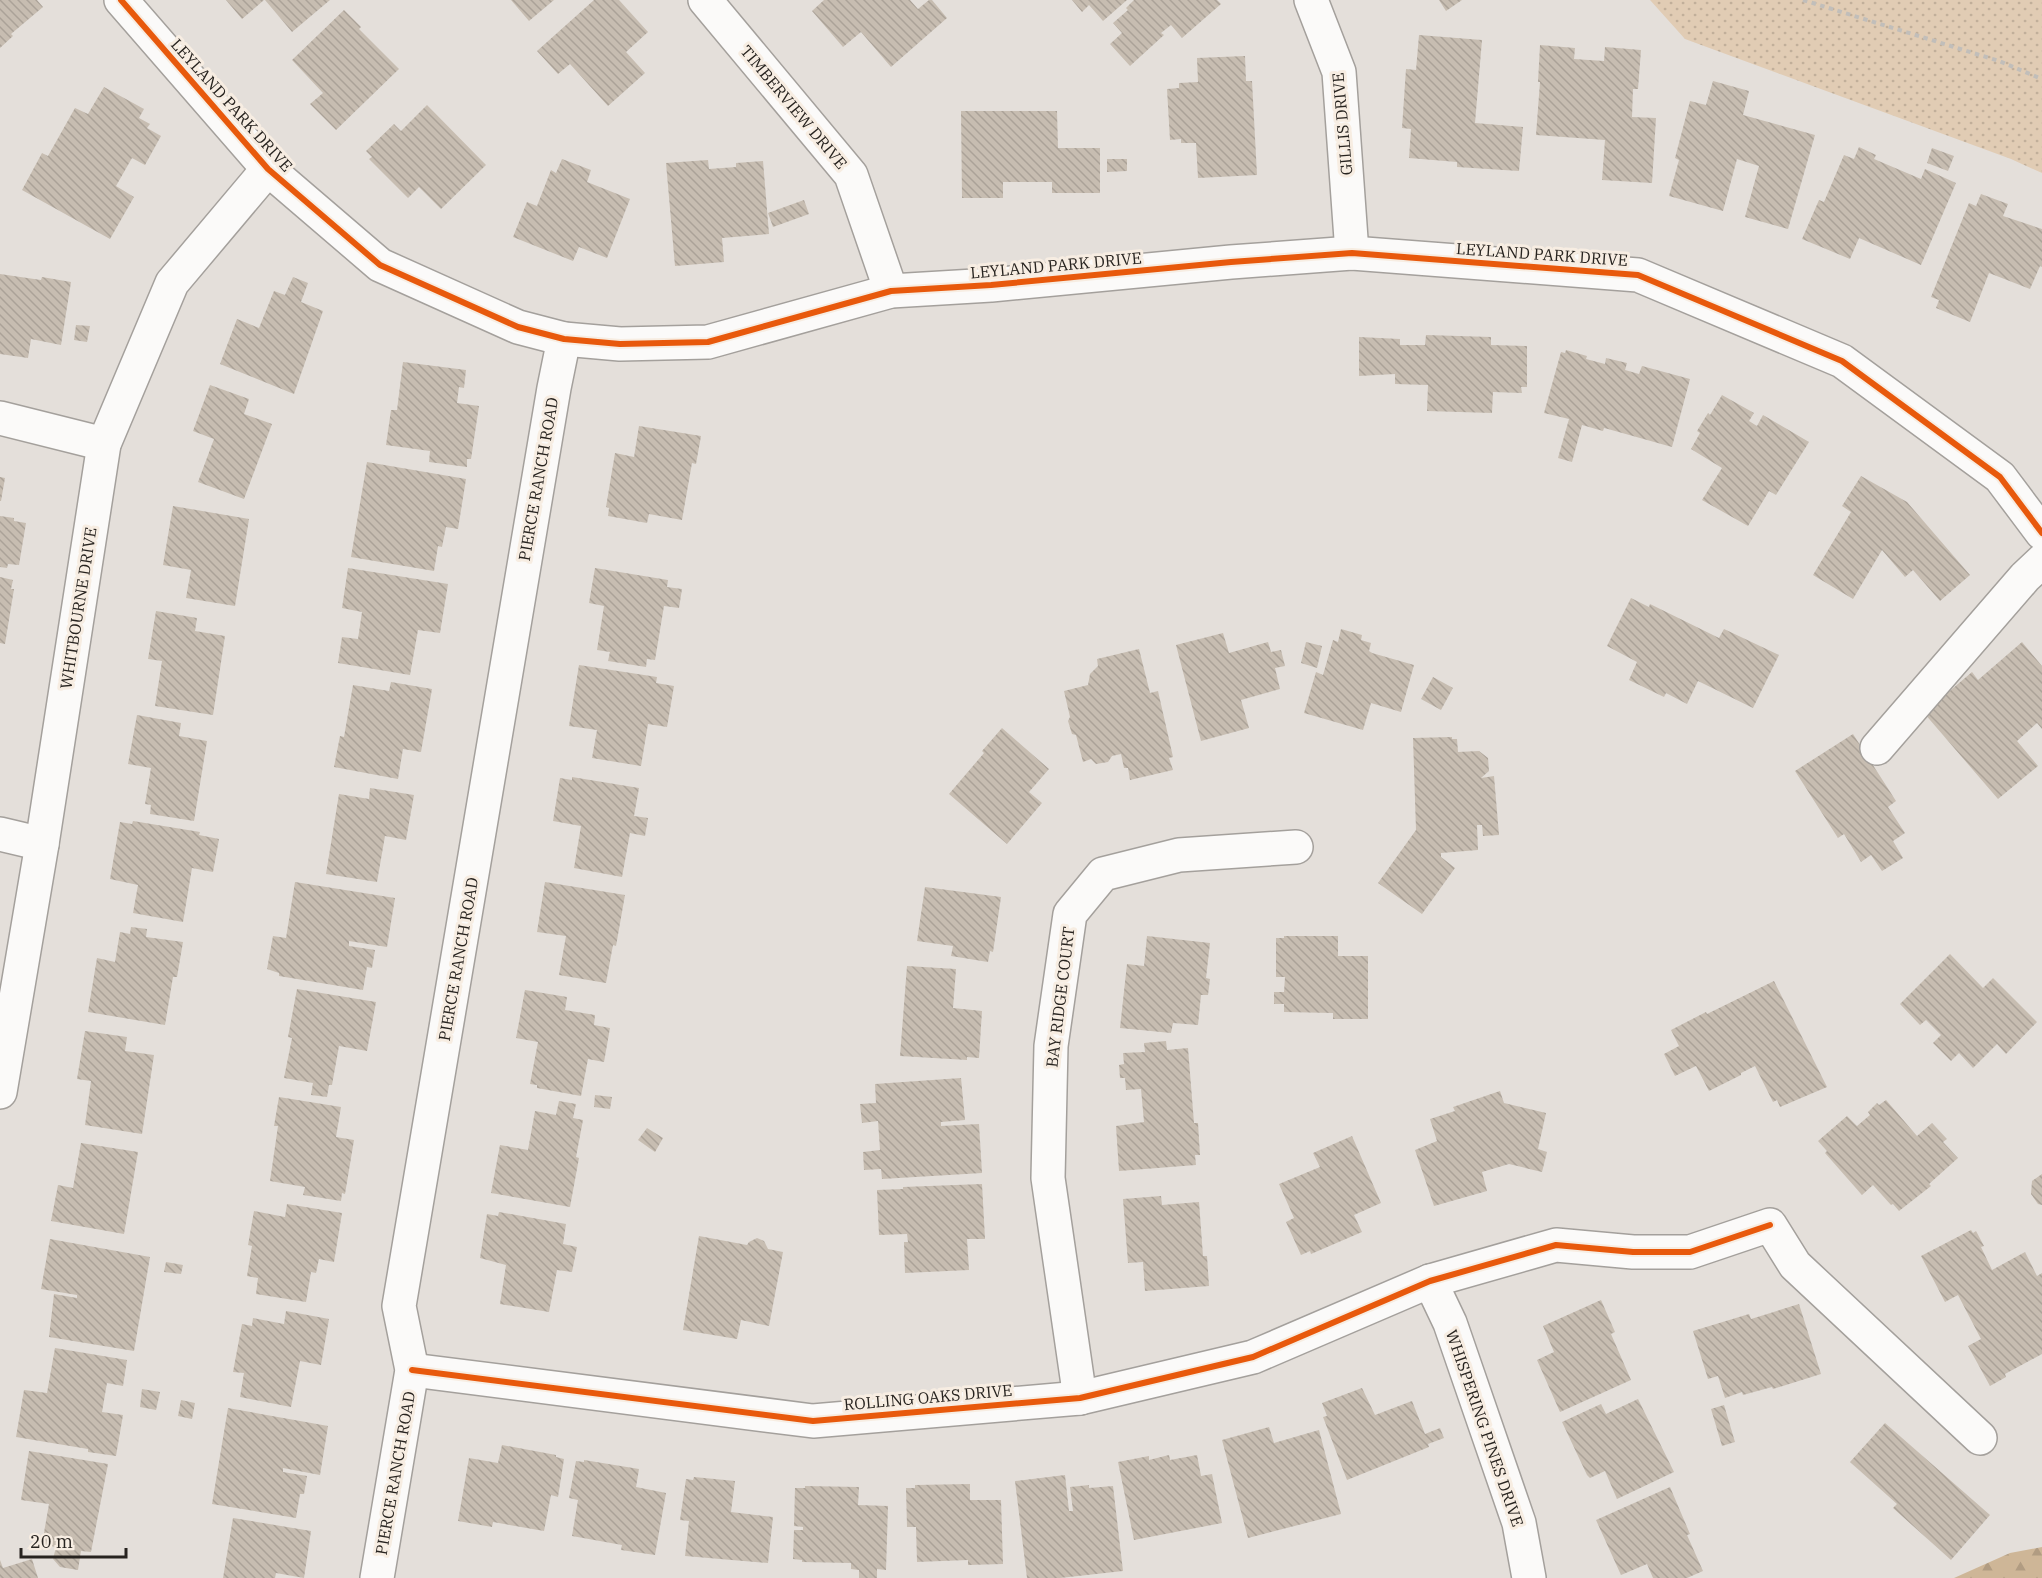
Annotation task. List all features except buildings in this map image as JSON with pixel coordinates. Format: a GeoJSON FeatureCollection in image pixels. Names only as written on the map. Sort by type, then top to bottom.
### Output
{"type":"FeatureCollection","features":[{"type":"Feature","properties":{"kind":"street","name":"LEYLAND PARK DRIVE"},"geometry":{"type":"LineString","coordinates":[[121,0],[268,169],[380,265],[518,327],[564,339],[620,344],[708,342],[891,291],[991,285],[1352,253],[1638,275],[1842,361],[2000,477],[2042,533]]}},
{"type":"Feature","properties":{"kind":"street","name":"TIMBERVIEW DRIVE"},"geometry":{"type":"LineString","coordinates":[[705,0],[852,175],[891,291]]}},
{"type":"Feature","properties":{"kind":"street","name":"GILLIS DRIVE"},"geometry":{"type":"LineString","coordinates":[[1311,0],[1339,72],[1352,253]]}},
{"type":"Feature","properties":{"kind":"street","name":"WHITBOURNE DRIVE"},"geometry":{"type":"LineString","coordinates":[[0,1092],[42,844],[104,444],[171,283],[268,169]]}},
{"type":"Feature","properties":{"kind":"street","name":"PIERCE RANCH ROAD"},"geometry":{"type":"LineString","coordinates":[[377,1578],[412,1370],[399,1306],[564,339]]}},
{"type":"Feature","properties":{"kind":"street"},"geometry":{"type":"LineString","coordinates":[[0,418],[104,444]]}},
{"type":"Feature","properties":{"kind":"street"},"geometry":{"type":"LineString","coordinates":[[1877,748],[2025,577],[2042,561]]}},
{"type":"Feature","properties":{"kind":"street"},"geometry":{"type":"LineString","coordinates":[[0,834],[42,844]]}},
{"type":"Feature","properties":{"kind":"street","name":"BAY RIDGE COURT"},"geometry":{"type":"LineString","coordinates":[[1080,1398],[1048,1178],[1051,1046],[1070,914],[1104,874],[1179,855],[1296,847]]}},
{"type":"Feature","properties":{"kind":"street","name":"ROLLING OAKS DRIVE"},"geometry":{"type":"LineString","coordinates":[[412,1370],[813,1421],[1080,1398],[1253,1357],[1430,1281],[1556,1245],[1633,1252],[1690,1252],[1770,1225],[1795,1264],[1980,1438]]}},
{"type":"Feature","properties":{"kind":"street","name":"WHISPERING PINES DRIVE"},"geometry":{"type":"LineString","coordinates":[[1430,1281],[1450,1323],[1519,1523],[1529,1578]]}},
{"type":"Feature","properties":{"kind":"path"},"geometry":{"type":"LineString","coordinates":[[1803,0],[2000,61],[2042,79]]}},
{"type":"Feature","properties":{"kind":"shaded area"},"geometry":{"type":"Polygon","coordinates":[[[1650,0],[2042,0],[2042,173],[2011,159],[1685,39],[1650,0]]]}},
{"type":"Feature","properties":{"kind":"green space"},"geometry":{"type":"Polygon","coordinates":[[[2042,1547],[2042,1578],[1954,1578],[2010,1553],[2042,1547]]]}},
{"type":"Feature","properties":{"kind":"cycle path"},"geometry":{"type":"LineString","coordinates":[[121,0],[268,169],[380,265],[518,327],[564,339],[620,344],[708,342],[891,291],[991,285],[1352,253],[1638,275],[1842,361],[2000,477],[2042,533]]}},
{"type":"Feature","properties":{"kind":"cycle path"},"geometry":{"type":"LineString","coordinates":[[412,1370],[813,1421],[1080,1398],[1253,1357],[1430,1281],[1556,1245],[1633,1252],[1690,1252],[1770,1225]]}}]}
